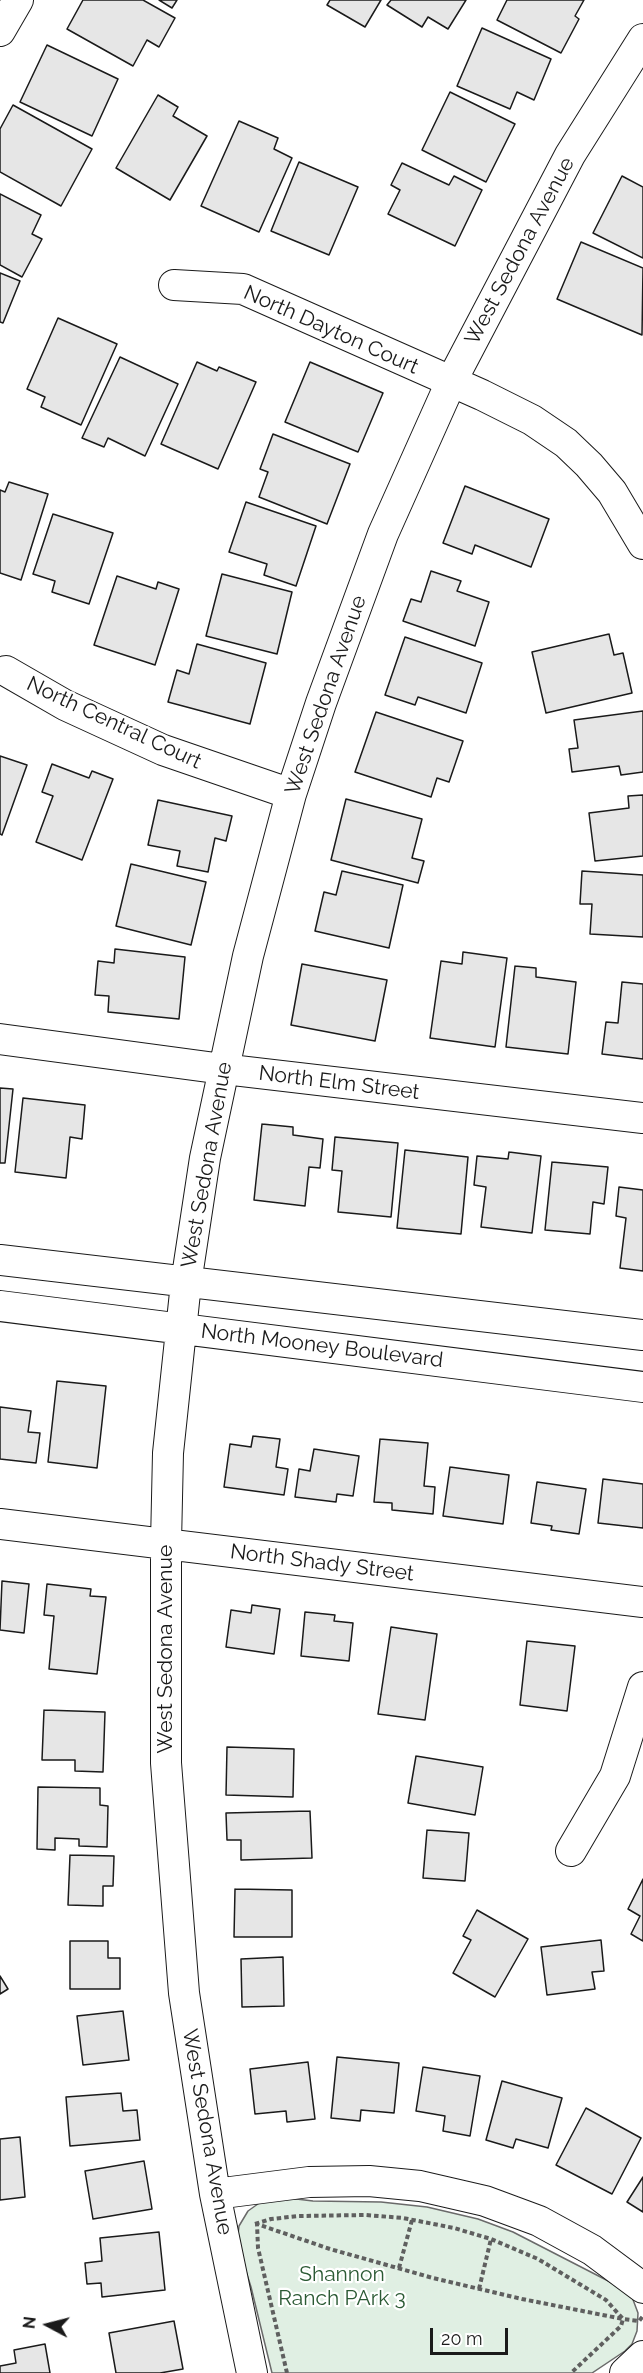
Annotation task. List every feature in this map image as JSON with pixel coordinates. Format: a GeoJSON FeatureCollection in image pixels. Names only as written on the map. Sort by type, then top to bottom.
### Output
{"type":"FeatureCollection","features":[{"type":"Feature","properties":{"kind":"street"},"geometry":{"type":"LineString","coordinates":[[0,31],[18,0]]}},
{"type":"Feature","properties":{"kind":"street","name":"West Sedona Avenue"},"geometry":{"type":"LineString","coordinates":[[252,2373],[216,2194],[184,1993],[166,1763],[168,1453],[186,1283],[206,1158],[223,1069],[254,933],[291,794],[321,703],[379,545],[451,382],[570,155],[643,39]]}},
{"type":"Feature","properties":{"kind":"street","name":"North Dayton Court"},"geometry":{"type":"LineString","coordinates":[[174,285],[243,289],[532,420],[566,443],[589,465],[612,492],[643,544]]}},
{"type":"Feature","properties":{"kind":"street","name":"North Central Court"},"geometry":{"type":"LineString","coordinates":[[6,671],[65,705],[163,750],[291,794]]}},
{"type":"Feature","properties":{"kind":"street","name":"North Elm Street"},"geometry":{"type":"LineString","coordinates":[[0,1040],[223,1069],[643,1118]]}},
{"type":"Feature","properties":{"kind":"street"},"geometry":{"type":"LineString","coordinates":[[0,1260],[643,1335]]}},
{"type":"Feature","properties":{"kind":"street","name":"North Mooney Boulevard"},"geometry":{"type":"LineString","coordinates":[[0,1306],[643,1387]]}},
{"type":"Feature","properties":{"kind":"street","name":"North Shady Street"},"geometry":{"type":"LineString","coordinates":[[0,1524],[643,1602]]}},
{"type":"Feature","properties":{"kind":"street"},"geometry":{"type":"LineString","coordinates":[[571,1851],[615,1776],[643,1687]]}},
{"type":"Feature","properties":{"kind":"street"},"geometry":{"type":"LineString","coordinates":[[216,2194],[309,2182],[369,2181],[420,2186],[485,2201],[539,2222],[592,2250],[643,2288]]}},
{"type":"Feature","properties":{"kind":"street"},"geometry":{"type":"LineString","coordinates":[[625,2373],[643,2356]]}},
{"type":"Feature","properties":{"kind":"path"},"geometry":{"type":"LineString","coordinates":[[257,2224],[271,2219],[336,2214],[412,2219],[491,2239],[538,2259],[576,2280],[606,2300],[623,2319]]}},
{"type":"Feature","properties":{"kind":"path"},"geometry":{"type":"LineString","coordinates":[[399,2268],[412,2219]]}},
{"type":"Feature","properties":{"kind":"path"},"geometry":{"type":"LineString","coordinates":[[257,2224],[330,2249],[479,2289],[623,2319],[639,2321],[643,2316]]}},
{"type":"Feature","properties":{"kind":"path"},"geometry":{"type":"LineString","coordinates":[[257,2224],[258,2248],[287,2373]]}},
{"type":"Feature","properties":{"kind":"path"},"geometry":{"type":"LineString","coordinates":[[479,2289],[491,2239]]}},
{"type":"Feature","properties":{"kind":"path"},"geometry":{"type":"LineString","coordinates":[[571,2373],[621,2326],[623,2319]]}},
{"type":"Feature","properties":{"kind":"green space","name":"Shannon Ranch PArk 3"},"geometry":{"type":"Polygon","coordinates":[[[288,2198],[313,2201],[381,2202],[427,2207],[478,2219],[513,2232],[618,2286],[632,2297],[638,2313],[637,2331],[632,2344],[592,2373],[272,2373],[251,2287],[237,2243],[239,2226],[248,2211],[262,2201],[288,2198]]]}},
{"type":"Feature","properties":{"kind":"building"},"geometry":{"type":"Polygon","coordinates":[[[83,0],[143,0],[175,18],[159,47],[147,40],[133,66],[67,29],[83,0]]]}},
{"type":"Feature","properties":{"kind":"building"},"geometry":{"type":"Polygon","coordinates":[[[159,0],[177,0],[172,8],[159,0]]]}},
{"type":"Feature","properties":{"kind":"building"},"geometry":{"type":"Polygon","coordinates":[[[330,0],[381,0],[365,27],[327,5],[330,0]]]}},
{"type":"Feature","properties":{"kind":"building"},"geometry":{"type":"Polygon","coordinates":[[[391,0],[466,0],[448,29],[428,17],[422,27],[387,5],[391,0]]]}},
{"type":"Feature","properties":{"kind":"building"},"geometry":{"type":"Polygon","coordinates":[[[507,0],[584,0],[575,16],[579,19],[561,53],[497,20],[507,0]]]}},
{"type":"Feature","properties":{"kind":"building"},"geometry":{"type":"Polygon","coordinates":[[[482,28],[551,59],[534,100],[517,92],[510,109],[457,86],[482,28]]]}},
{"type":"Feature","properties":{"kind":"building"},"geometry":{"type":"Polygon","coordinates":[[[47,45],[118,79],[92,136],[20,102],[47,45]]]}},
{"type":"Feature","properties":{"kind":"building"},"geometry":{"type":"Polygon","coordinates":[[[450,92],[515,124],[486,182],[422,150],[450,92]]]}},
{"type":"Feature","properties":{"kind":"building"},"geometry":{"type":"Polygon","coordinates":[[[158,95],[178,107],[173,116],[207,136],[170,200],[116,168],[158,95]]]}},
{"type":"Feature","properties":{"kind":"building"},"geometry":{"type":"Polygon","coordinates":[[[13,105],[92,149],[61,206],[0,172],[0,129],[13,105]]]}},
{"type":"Feature","properties":{"kind":"building"},"geometry":{"type":"Polygon","coordinates":[[[239,121],[278,138],[274,149],[292,158],[259,232],[201,206],[239,121]]]}},
{"type":"Feature","properties":{"kind":"building"},"geometry":{"type":"Polygon","coordinates":[[[299,162],[358,187],[329,255],[271,231],[299,162]]]}},
{"type":"Feature","properties":{"kind":"building"},"geometry":{"type":"Polygon","coordinates":[[[402,163],[449,185],[454,176],[482,190],[455,246],[388,214],[400,190],[391,185],[402,163]]]}},
{"type":"Feature","properties":{"kind":"building"},"geometry":{"type":"Polygon","coordinates":[[[622,176],[643,187],[643,258],[593,233],[622,176]]]}},
{"type":"Feature","properties":{"kind":"building"},"geometry":{"type":"Polygon","coordinates":[[[0,194],[41,215],[32,234],[42,239],[22,277],[0,265],[0,194]]]}},
{"type":"Feature","properties":{"kind":"building"},"geometry":{"type":"Polygon","coordinates":[[[581,242],[643,268],[642,335],[557,299],[581,242]]]}},
{"type":"Feature","properties":{"kind":"building"},"geometry":{"type":"Polygon","coordinates":[[[0,273],[20,281],[3,323],[0,322],[0,273]]]}},
{"type":"Feature","properties":{"kind":"building"},"geometry":{"type":"Polygon","coordinates":[[[58,318],[117,344],[81,425],[41,407],[45,397],[27,389],[58,318]]]}},
{"type":"Feature","properties":{"kind":"building"},"geometry":{"type":"Polygon","coordinates":[[[120,357],[178,384],[145,456],[108,438],[104,447],[82,438],[120,357]]]}},
{"type":"Feature","properties":{"kind":"building"},"geometry":{"type":"Polygon","coordinates":[[[197,362],[217,371],[219,367],[256,382],[218,469],[161,444],[197,362]]]}},
{"type":"Feature","properties":{"kind":"building"},"geometry":{"type":"Polygon","coordinates":[[[310,362],[383,393],[358,452],[285,422],[310,362]]]}},
{"type":"Feature","properties":{"kind":"building"},"geometry":{"type":"Polygon","coordinates":[[[273,434],[350,464],[327,524],[259,497],[268,472],[260,469],[273,434]]]}},
{"type":"Feature","properties":{"kind":"building"},"geometry":{"type":"Polygon","coordinates":[[[9,482],[48,494],[21,580],[0,573],[0,490],[5,492],[9,482]]]}},
{"type":"Feature","properties":{"kind":"building"},"geometry":{"type":"Polygon","coordinates":[[[465,486],[549,519],[531,567],[475,545],[472,554],[443,543],[465,486]]]}},
{"type":"Feature","properties":{"kind":"building"},"geometry":{"type":"Polygon","coordinates":[[[246,502],[316,526],[296,586],[264,575],[267,564],[229,552],[246,502]]]}},
{"type":"Feature","properties":{"kind":"building"},"geometry":{"type":"Polygon","coordinates":[[[53,514],[113,533],[89,604],[52,592],[55,581],[33,574],[53,514]]]}},
{"type":"Feature","properties":{"kind":"building"},"geometry":{"type":"Polygon","coordinates":[[[431,571],[461,581],[457,591],[489,602],[475,646],[403,621],[411,599],[421,602],[431,571]]]}},
{"type":"Feature","properties":{"kind":"building"},"geometry":{"type":"Polygon","coordinates":[[[222,574],[292,592],[277,654],[206,636],[222,574]]]}},
{"type":"Feature","properties":{"kind":"building"},"geometry":{"type":"Polygon","coordinates":[[[117,576],[156,589],[158,582],[179,589],[155,665],[94,645],[117,576]]]}},
{"type":"Feature","properties":{"kind":"building"},"geometry":{"type":"Polygon","coordinates":[[[609,634],[614,655],[623,653],[632,693],[546,713],[532,652],[609,634]]]}},
{"type":"Feature","properties":{"kind":"building"},"geometry":{"type":"Polygon","coordinates":[[[405,637],[482,663],[466,713],[418,697],[415,705],[385,695],[405,637]]]}},
{"type":"Feature","properties":{"kind":"building"},"geometry":{"type":"Polygon","coordinates":[[[197,644],[266,663],[250,724],[168,702],[177,670],[189,674],[197,644]]]}},
{"type":"Feature","properties":{"kind":"building"},"geometry":{"type":"Polygon","coordinates":[[[643,711],[643,772],[621,775],[619,766],[572,772],[569,749],[578,748],[574,720],[643,711]]]}},
{"type":"Feature","properties":{"kind":"building"},"geometry":{"type":"Polygon","coordinates":[[[376,712],[463,741],[449,782],[437,778],[431,797],[355,772],[376,712]]]}},
{"type":"Feature","properties":{"kind":"building"},"geometry":{"type":"Polygon","coordinates":[[[0,756],[27,765],[2,835],[0,834],[0,756]]]}},
{"type":"Feature","properties":{"kind":"building"},"geometry":{"type":"Polygon","coordinates":[[[52,764],[89,778],[92,771],[113,779],[82,860],[36,842],[53,796],[42,792],[52,764]]]}},
{"type":"Feature","properties":{"kind":"building"},"geometry":{"type":"Polygon","coordinates":[[[643,795],[643,856],[595,861],[589,813],[629,808],[628,796],[643,795]]]}},
{"type":"Feature","properties":{"kind":"building"},"geometry":{"type":"Polygon","coordinates":[[[346,799],[422,819],[412,858],[424,861],[418,883],[331,860],[346,799]]]}},
{"type":"Feature","properties":{"kind":"building"},"geometry":{"type":"Polygon","coordinates":[[[158,800],[232,816],[226,841],[215,838],[208,872],[177,866],[180,851],[148,845],[158,800]]]}},
{"type":"Feature","properties":{"kind":"building"},"geometry":{"type":"Polygon","coordinates":[[[131,864],[206,882],[191,945],[116,926],[131,864]]]}},
{"type":"Feature","properties":{"kind":"building"},"geometry":{"type":"Polygon","coordinates":[[[342,871],[403,885],[389,948],[315,931],[324,892],[336,895],[342,871]]]}},
{"type":"Feature","properties":{"kind":"building"},"geometry":{"type":"Polygon","coordinates":[[[582,871],[643,875],[643,937],[590,934],[592,904],[580,904],[582,871]]]}},
{"type":"Feature","properties":{"kind":"building"},"geometry":{"type":"Polygon","coordinates":[[[115,949],[185,957],[179,1019],[108,1012],[109,996],[95,995],[98,961],[114,963],[115,949]]]}},
{"type":"Feature","properties":{"kind":"building"},"geometry":{"type":"Polygon","coordinates":[[[463,952],[507,958],[495,1047],[430,1038],[441,961],[462,964],[463,952]]]}},
{"type":"Feature","properties":{"kind":"building"},"geometry":{"type":"Polygon","coordinates":[[[302,964],[387,980],[375,1041],[291,1025],[302,964]]]}},
{"type":"Feature","properties":{"kind":"building"},"geometry":{"type":"Polygon","coordinates":[[[515,966],[536,968],[536,977],[576,982],[568,1054],[506,1047],[515,966]]]}},
{"type":"Feature","properties":{"kind":"building"},"geometry":{"type":"Polygon","coordinates":[[[622,982],[643,984],[643,1059],[602,1054],[606,1022],[618,1023],[622,982]]]}},
{"type":"Feature","properties":{"kind":"building"},"geometry":{"type":"Polygon","coordinates":[[[0,1088],[13,1089],[5,1163],[0,1163],[0,1088]]]}},
{"type":"Feature","properties":{"kind":"building"},"geometry":{"type":"Polygon","coordinates":[[[23,1098],[85,1105],[82,1139],[70,1137],[66,1178],[15,1172],[23,1098]]]}},
{"type":"Feature","properties":{"kind":"building"},"geometry":{"type":"Polygon","coordinates":[[[262,1124],[293,1127],[293,1135],[323,1139],[320,1168],[309,1167],[305,1206],[254,1200],[262,1124]]]}},
{"type":"Feature","properties":{"kind":"building"},"geometry":{"type":"Polygon","coordinates":[[[335,1137],[398,1143],[391,1217],[338,1212],[342,1171],[332,1170],[335,1137]]]}},
{"type":"Feature","properties":{"kind":"building"},"geometry":{"type":"Polygon","coordinates":[[[405,1150],[468,1157],[461,1234],[397,1228],[405,1150]]]}},
{"type":"Feature","properties":{"kind":"building"},"geometry":{"type":"Polygon","coordinates":[[[509,1152],[541,1156],[532,1233],[481,1227],[486,1187],[474,1185],[477,1156],[508,1159],[509,1152]]]}},
{"type":"Feature","properties":{"kind":"building"},"geometry":{"type":"Polygon","coordinates":[[[552,1162],[608,1167],[604,1204],[593,1202],[590,1234],[545,1230],[552,1162]]]}},
{"type":"Feature","properties":{"kind":"building"},"geometry":{"type":"Polygon","coordinates":[[[619,1187],[643,1190],[643,1271],[620,1268],[626,1218],[616,1216],[619,1187]]]}},
{"type":"Feature","properties":{"kind":"building"},"geometry":{"type":"Polygon","coordinates":[[[57,1381],[106,1386],[97,1468],[48,1462],[57,1381]]]}},
{"type":"Feature","properties":{"kind":"building"},"geometry":{"type":"Polygon","coordinates":[[[0,1407],[31,1411],[28,1432],[40,1433],[36,1463],[0,1459],[0,1407]]]}},
{"type":"Feature","properties":{"kind":"building"},"geometry":{"type":"Polygon","coordinates":[[[253,1436],[280,1439],[276,1467],[288,1469],[284,1495],[224,1487],[230,1444],[251,1447],[253,1436]]]}},
{"type":"Feature","properties":{"kind":"building"},"geometry":{"type":"Polygon","coordinates":[[[380,1439],[428,1443],[424,1486],[435,1487],[433,1514],[392,1510],[392,1503],[374,1502],[380,1439]]]}},
{"type":"Feature","properties":{"kind":"building"},"geometry":{"type":"Polygon","coordinates":[[[314,1449],[359,1456],[353,1496],[337,1494],[336,1502],[295,1497],[299,1469],[310,1471],[314,1449]]]}},
{"type":"Feature","properties":{"kind":"building"},"geometry":{"type":"Polygon","coordinates":[[[450,1467],[509,1475],[503,1524],[443,1516],[450,1467]]]}},
{"type":"Feature","properties":{"kind":"building"},"geometry":{"type":"Polygon","coordinates":[[[603,1479],[643,1484],[643,1528],[598,1523],[603,1479]]]}},
{"type":"Feature","properties":{"kind":"building"},"geometry":{"type":"Polygon","coordinates":[[[537,1482],[586,1489],[579,1534],[551,1530],[552,1526],[531,1523],[537,1482]]]}},
{"type":"Feature","properties":{"kind":"building"},"geometry":{"type":"Polygon","coordinates":[[[2,1581],[29,1584],[24,1633],[0,1630],[2,1581]]]}},
{"type":"Feature","properties":{"kind":"building"},"geometry":{"type":"Polygon","coordinates":[[[47,1584],[91,1589],[90,1596],[106,1597],[97,1674],[49,1669],[54,1616],[44,1615],[47,1584]]]}},
{"type":"Feature","properties":{"kind":"building"},"geometry":{"type":"Polygon","coordinates":[[[252,1605],[280,1609],[274,1654],[226,1647],[231,1610],[251,1613],[252,1605]]]}},
{"type":"Feature","properties":{"kind":"building"},"geometry":{"type":"Polygon","coordinates":[[[305,1612],[335,1615],[334,1621],[353,1623],[349,1661],[301,1656],[305,1612]]]}},
{"type":"Feature","properties":{"kind":"building"},"geometry":{"type":"Polygon","coordinates":[[[391,1627],[437,1634],[425,1720],[378,1714],[391,1627]]]}},
{"type":"Feature","properties":{"kind":"building"},"geometry":{"type":"Polygon","coordinates":[[[527,1641],[575,1646],[567,1711],[520,1705],[527,1641]]]}},
{"type":"Feature","properties":{"kind":"building"},"geometry":{"type":"Polygon","coordinates":[[[44,1710],[105,1712],[103,1772],[75,1771],[75,1760],[42,1760],[44,1710]]]}},
{"type":"Feature","properties":{"kind":"building"},"geometry":{"type":"Polygon","coordinates":[[[227,1747],[294,1749],[293,1797],[226,1795],[227,1747]]]}},
{"type":"Feature","properties":{"kind":"building"},"geometry":{"type":"Polygon","coordinates":[[[416,1756],[483,1767],[475,1815],[408,1803],[416,1756]]]}},
{"type":"Feature","properties":{"kind":"building"},"geometry":{"type":"Polygon","coordinates":[[[38,1787],[100,1788],[100,1805],[108,1806],[107,1847],[79,1846],[79,1839],[55,1838],[55,1850],[37,1849],[38,1787]]]}},
{"type":"Feature","properties":{"kind":"building"},"geometry":{"type":"Polygon","coordinates":[[[310,1811],[312,1858],[241,1860],[241,1840],[227,1840],[226,1813],[310,1811]]]}},
{"type":"Feature","properties":{"kind":"building"},"geometry":{"type":"Polygon","coordinates":[[[427,1830],[469,1833],[465,1881],[423,1878],[427,1830]]]}},
{"type":"Feature","properties":{"kind":"building"},"geometry":{"type":"Polygon","coordinates":[[[70,1855],[114,1856],[113,1886],[103,1886],[103,1906],[68,1905],[70,1855]]]}},
{"type":"Feature","properties":{"kind":"building"},"geometry":{"type":"Polygon","coordinates":[[[643,1879],[643,1941],[631,1934],[640,1916],[628,1909],[643,1879]]]}},
{"type":"Feature","properties":{"kind":"building"},"geometry":{"type":"Polygon","coordinates":[[[235,1889],[292,1890],[292,1937],[234,1937],[235,1889]]]}},
{"type":"Feature","properties":{"kind":"building"},"geometry":{"type":"Polygon","coordinates":[[[477,1910],[528,1939],[495,1997],[453,1973],[471,1940],[463,1936],[477,1910]]]}},
{"type":"Feature","properties":{"kind":"building"},"geometry":{"type":"Polygon","coordinates":[[[601,1940],[604,1971],[592,1972],[595,1989],[547,1995],[541,1947],[601,1940]]]}},
{"type":"Feature","properties":{"kind":"building"},"geometry":{"type":"Polygon","coordinates":[[[70,1941],[108,1941],[108,1958],[120,1958],[120,1989],[70,1989],[70,1941]]]}},
{"type":"Feature","properties":{"kind":"building"},"geometry":{"type":"Polygon","coordinates":[[[283,1957],[284,2006],[242,2007],[241,1959],[283,1957]]]}},
{"type":"Feature","properties":{"kind":"building"},"geometry":{"type":"Polygon","coordinates":[[[0,1976],[8,1989],[0,1994],[0,1976]]]}},
{"type":"Feature","properties":{"kind":"building"},"geometry":{"type":"Polygon","coordinates":[[[123,2011],[129,2060],[83,2065],[77,2016],[123,2011]]]}},
{"type":"Feature","properties":{"kind":"building"},"geometry":{"type":"Polygon","coordinates":[[[337,2057],[399,2063],[394,2113],[361,2110],[360,2121],[331,2118],[337,2057]]]}},
{"type":"Feature","properties":{"kind":"building"},"geometry":{"type":"Polygon","coordinates":[[[308,2062],[315,2119],[287,2122],[286,2111],[255,2114],[250,2069],[308,2062]]]}},
{"type":"Feature","properties":{"kind":"building"},"geometry":{"type":"Polygon","coordinates":[[[423,2067],[480,2076],[470,2136],[443,2131],[445,2116],[416,2111],[423,2067]]]}},
{"type":"Feature","properties":{"kind":"building"},"geometry":{"type":"Polygon","coordinates":[[[502,2081],[562,2098],[548,2148],[516,2139],[513,2148],[486,2140],[502,2081]]]}},
{"type":"Feature","properties":{"kind":"building"},"geometry":{"type":"Polygon","coordinates":[[[121,2093],[123,2111],[137,2110],[140,2140],[70,2146],[66,2097],[121,2093]]]}},
{"type":"Feature","properties":{"kind":"building"},"geometry":{"type":"Polygon","coordinates":[[[586,2108],[641,2138],[612,2194],[556,2165],[586,2108]]]}},
{"type":"Feature","properties":{"kind":"building"},"geometry":{"type":"Polygon","coordinates":[[[20,2137],[25,2197],[0,2200],[0,2139],[20,2137]]]}},
{"type":"Feature","properties":{"kind":"building"},"geometry":{"type":"Polygon","coordinates":[[[144,2161],[152,2209],[93,2219],[85,2171],[144,2161]]]}},
{"type":"Feature","properties":{"kind":"building"},"geometry":{"type":"Polygon","coordinates":[[[643,2177],[643,2212],[627,2202],[643,2177]]]}},
{"type":"Feature","properties":{"kind":"building"},"geometry":{"type":"Polygon","coordinates":[[[159,2232],[165,2290],[102,2297],[101,2283],[87,2284],[85,2263],[102,2261],[100,2238],[159,2232]]]}},
{"type":"Feature","properties":{"kind":"building"},"geometry":{"type":"Polygon","coordinates":[[[174,2321],[183,2369],[160,2373],[116,2373],[109,2333],[174,2321]]]}},
{"type":"Feature","properties":{"kind":"building"},"geometry":{"type":"Polygon","coordinates":[[[45,2344],[50,2373],[0,2373],[0,2366],[16,2363],[14,2350],[45,2344]]]}}]}
